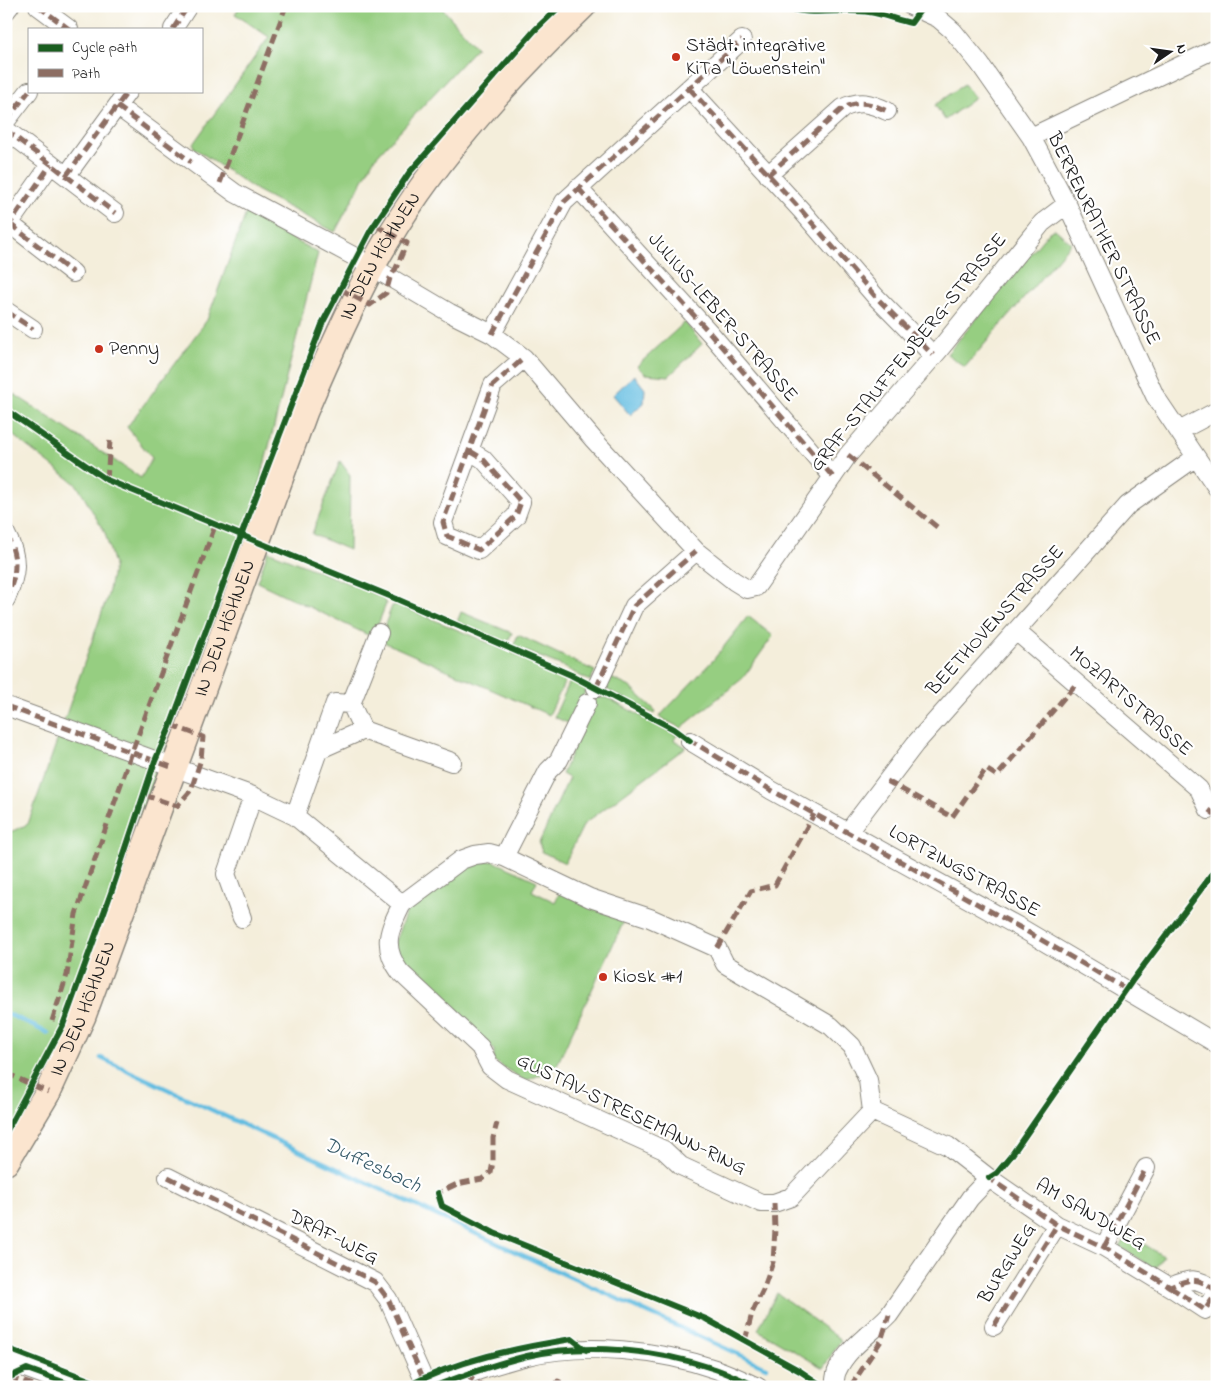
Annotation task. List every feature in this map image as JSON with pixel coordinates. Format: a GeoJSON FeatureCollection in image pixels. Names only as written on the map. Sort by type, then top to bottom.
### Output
{"type":"FeatureCollection","features":[{"type":"Feature","properties":{"kind":"street"},"geometry":{"type":"LineString","coordinates":[[6,11],[10,6]]}},
{"type":"Feature","properties":{"kind":"street"},"geometry":{"type":"LineString","coordinates":[[38,6],[68,28]]}},
{"type":"Feature","properties":{"kind":"street"},"geometry":{"type":"LineString","coordinates":[[174,28],[188,6]]}},
{"type":"Feature","properties":{"kind":"street","name":"IN DEN HÖHNEN"},"geometry":{"type":"LineString","coordinates":[[6,1162],[48,1092],[83,1016],[305,411],[332,349],[372,267],[422,188],[446,155],[481,113],[548,40],[583,6]]}},
{"type":"Feature","properties":{"kind":"street","name":"BERRENRATHER STRASSE"},"geometry":{"type":"LineString","coordinates":[[910,6],[938,18],[953,31],[980,64],[1031,137],[1067,204],[1155,396],[1217,488]]}},
{"type":"Feature","properties":{"kind":"street"},"geometry":{"type":"LineString","coordinates":[[492,334],[564,202],[742,40]]}},
{"type":"Feature","properties":{"kind":"street"},"geometry":{"type":"LineString","coordinates":[[1031,137],[1217,48]]}},
{"type":"Feature","properties":{"kind":"street"},"geometry":{"type":"LineString","coordinates":[[689,88],[801,210],[876,296],[933,355]]}},
{"type":"Feature","properties":{"kind":"street"},"geometry":{"type":"LineString","coordinates":[[6,121],[28,92]]}},
{"type":"Feature","properties":{"kind":"street"},"geometry":{"type":"LineString","coordinates":[[66,176],[127,92]]}},
{"type":"Feature","properties":{"kind":"street"},"geometry":{"type":"LineString","coordinates":[[768,175],[843,108],[854,103],[873,104],[887,111]]}},
{"type":"Feature","properties":{"kind":"street","name":"GRAF-STAUFFENBERG-STRASSE"},"geometry":{"type":"LineString","coordinates":[[117,106],[235,193],[492,334],[524,358],[593,439],[696,551],[747,589],[756,587],[848,455],[939,350],[1042,224],[1067,204]]}},
{"type":"Feature","properties":{"kind":"street"},"geometry":{"type":"LineString","coordinates":[[6,130],[115,213]]}},
{"type":"Feature","properties":{"kind":"street"},"geometry":{"type":"LineString","coordinates":[[52,164],[8,226],[73,273]]}},
{"type":"Feature","properties":{"kind":"street","name":"JULIUS-LEBER-STRASSE"},"geometry":{"type":"LineString","coordinates":[[578,188],[710,333],[833,476]]}},
{"type":"Feature","properties":{"kind":"street"},"geometry":{"type":"LineString","coordinates":[[6,311],[32,329]]}},
{"type":"Feature","properties":{"kind":"street"},"geometry":{"type":"LineString","coordinates":[[470,451],[483,459],[521,502],[516,516],[479,550],[447,536],[443,522],[493,385],[524,358]]}},
{"type":"Feature","properties":{"kind":"street"},"geometry":{"type":"LineString","coordinates":[[1179,431],[1217,411]]}},
{"type":"Feature","properties":{"kind":"street","name":"BEETHOVENSTRASSE"},"geometry":{"type":"LineString","coordinates":[[848,832],[916,744],[1128,505],[1196,457]]}},
{"type":"Feature","properties":{"kind":"street"},"geometry":{"type":"LineString","coordinates":[[6,534],[14,549],[16,562],[11,588],[6,598]]}},
{"type":"Feature","properties":{"kind":"street"},"geometry":{"type":"LineString","coordinates":[[504,857],[548,771],[559,760],[634,606],[696,551]]}},
{"type":"Feature","properties":{"kind":"street","name":"MOZARTSTRASSE"},"geometry":{"type":"LineString","coordinates":[[1016,631],[1199,789],[1209,810]]}},
{"type":"Feature","properties":{"kind":"street"},"geometry":{"type":"LineString","coordinates":[[363,730],[351,704],[379,633]]}},
{"type":"Feature","properties":{"kind":"street"},"geometry":{"type":"LineString","coordinates":[[295,816],[335,703],[351,704]]}},
{"type":"Feature","properties":{"kind":"street"},"geometry":{"type":"LineString","coordinates":[[6,706],[254,796],[295,816],[402,904],[462,860],[475,855],[489,853],[504,857],[590,898],[650,918],[717,948],[724,964],[831,1026],[852,1046],[868,1080],[872,1111]]}},
{"type":"Feature","properties":{"kind":"street"},"geometry":{"type":"LineString","coordinates":[[318,750],[363,730],[452,762]]}},
{"type":"Feature","properties":{"kind":"street","name":"LORTZINGSTRASSE"},"geometry":{"type":"LineString","coordinates":[[690,741],[771,790],[1021,928],[1217,1044]]}},
{"type":"Feature","properties":{"kind":"street"},"geometry":{"type":"LineString","coordinates":[[242,918],[226,874],[254,796]]}},
{"type":"Feature","properties":{"kind":"street","name":"GUSTAV-STRESEMANN-RING"},"geometry":{"type":"LineString","coordinates":[[402,904],[388,943],[393,962],[400,972],[480,1047],[490,1066],[507,1079],[664,1150],[681,1166],[761,1203],[774,1203],[791,1197],[872,1111]]}},
{"type":"Feature","properties":{"kind":"street","name":"AM SANDWEG"},"geometry":{"type":"LineString","coordinates":[[872,1111],[948,1146],[989,1178],[1057,1225],[1104,1248],[1170,1287],[1186,1280],[1202,1281],[1217,1292]]}},
{"type":"Feature","properties":{"kind":"street"},"geometry":{"type":"LineString","coordinates":[[1104,1248],[1146,1168]]}},
{"type":"Feature","properties":{"kind":"street","name":"DRAF-WEG"},"geometry":{"type":"LineString","coordinates":[[168,1177],[375,1282],[388,1299],[427,1387]]}},
{"type":"Feature","properties":{"kind":"street"},"geometry":{"type":"LineString","coordinates":[[834,1387],[837,1371],[855,1345],[875,1330],[889,1314],[970,1198],[989,1178]]}},
{"type":"Feature","properties":{"kind":"street","name":"BURGWEG"},"geometry":{"type":"LineString","coordinates":[[994,1326],[1057,1225]]}},
{"type":"Feature","properties":{"kind":"street"},"geometry":{"type":"LineString","coordinates":[[433,1387],[487,1367],[529,1355],[572,1350],[607,1350],[653,1353],[715,1369],[758,1387]]}},
{"type":"Feature","properties":{"kind":"street"},"geometry":{"type":"LineString","coordinates":[[6,1361],[77,1387]]}},
{"type":"Feature","properties":{"kind":"green space"},"geometry":{"type":"Polygon","coordinates":[[[240,6],[440,6],[477,47],[374,159],[335,232],[256,190],[194,148],[193,144],[269,37],[235,14],[240,6]]]}},
{"type":"Feature","properties":{"kind":"green space"},"geometry":{"type":"Polygon","coordinates":[[[964,84],[975,98],[945,120],[935,105],[964,84]]]}},
{"type":"Feature","properties":{"kind":"green space"},"geometry":{"type":"Polygon","coordinates":[[[246,213],[318,253],[248,529],[155,782],[108,926],[67,1032],[6,1143],[6,834],[28,824],[108,595],[114,565],[105,533],[77,485],[6,430],[6,404],[14,394],[141,478],[152,458],[127,427],[207,320],[246,213]]]}},
{"type":"Feature","properties":{"kind":"green space"},"geometry":{"type":"Polygon","coordinates":[[[1055,229],[1071,243],[965,367],[947,354],[1049,232],[1055,229]]]}},
{"type":"Feature","properties":{"kind":"green space"},"geometry":{"type":"Polygon","coordinates":[[[685,322],[702,344],[669,376],[645,374],[637,366],[685,322]]]}},
{"type":"Feature","properties":{"kind":"green space"},"geometry":{"type":"Polygon","coordinates":[[[340,461],[350,475],[349,550],[312,534],[340,461]]]}},
{"type":"Feature","properties":{"kind":"green space"},"geometry":{"type":"Polygon","coordinates":[[[268,551],[382,597],[386,604],[375,632],[368,635],[257,582],[268,551]]]}},
{"type":"Feature","properties":{"kind":"green space"},"geometry":{"type":"Polygon","coordinates":[[[396,605],[567,677],[549,715],[379,640],[392,606],[396,605]]]}},
{"type":"Feature","properties":{"kind":"green space"},"geometry":{"type":"Polygon","coordinates":[[[461,612],[512,633],[507,643],[457,622],[461,612]]]}},
{"type":"Feature","properties":{"kind":"green space"},"geometry":{"type":"Polygon","coordinates":[[[748,616],[773,636],[743,678],[681,728],[659,717],[714,659],[748,616]]]}},
{"type":"Feature","properties":{"kind":"green space"},"geometry":{"type":"Polygon","coordinates":[[[518,635],[595,671],[590,681],[560,665],[513,646],[518,635]]]}},
{"type":"Feature","properties":{"kind":"green space"},"geometry":{"type":"Polygon","coordinates":[[[607,676],[630,687],[656,711],[654,714],[602,687],[607,676]]]}},
{"type":"Feature","properties":{"kind":"green space"},"geometry":{"type":"Polygon","coordinates":[[[571,679],[587,688],[570,724],[554,717],[571,679]]]}},
{"type":"Feature","properties":{"kind":"green space"},"geometry":{"type":"Polygon","coordinates":[[[596,697],[607,698],[677,735],[674,740],[686,747],[584,824],[565,863],[542,852],[539,843],[569,778],[562,774],[596,697]]]}},
{"type":"Feature","properties":{"kind":"green space"},"geometry":{"type":"Polygon","coordinates":[[[493,861],[537,881],[532,891],[555,902],[560,892],[624,921],[555,1069],[525,1081],[494,1061],[494,1050],[404,966],[394,944],[407,910],[464,865],[493,861]]]}},
{"type":"Feature","properties":{"kind":"green space"},"geometry":{"type":"Polygon","coordinates":[[[1128,1234],[1163,1256],[1155,1269],[1120,1247],[1128,1234]]]}},
{"type":"Feature","properties":{"kind":"green space"},"geometry":{"type":"Polygon","coordinates":[[[777,1293],[841,1340],[823,1368],[758,1330],[777,1293]]]}},
{"type":"Feature","properties":{"kind":"water"},"geometry":{"type":"Polygon","coordinates":[[[634,375],[645,389],[644,403],[630,415],[613,395],[634,375]]]}},
{"type":"Feature","properties":{"kind":"waterway","name":"Duffesbach"},"geometry":{"type":"LineString","coordinates":[[6,1013],[48,1033]]}},
{"type":"Feature","properties":{"kind":"waterway","name":"Duffesbach"},"geometry":{"type":"LineString","coordinates":[[101,1058],[766,1367]]}},
{"type":"Feature","properties":{"kind":"marked path"},"geometry":{"type":"LineString","coordinates":[[6,11],[10,6]]}},
{"type":"Feature","properties":{"kind":"marked path"},"geometry":{"type":"LineString","coordinates":[[38,6],[68,28]]}},
{"type":"Feature","properties":{"kind":"marked path"},"geometry":{"type":"LineString","coordinates":[[174,28],[188,6]]}},
{"type":"Feature","properties":{"kind":"marked path"},"geometry":{"type":"LineString","coordinates":[[220,183],[286,6]]}},
{"type":"Feature","properties":{"kind":"marked path"},"geometry":{"type":"LineString","coordinates":[[492,334],[564,202],[742,40]]}},
{"type":"Feature","properties":{"kind":"marked path"},"geometry":{"type":"LineString","coordinates":[[689,88],[801,210],[875,296],[933,355]]}},
{"type":"Feature","properties":{"kind":"marked path"},"geometry":{"type":"LineString","coordinates":[[6,121],[28,92]]}},
{"type":"Feature","properties":{"kind":"marked path"},"geometry":{"type":"LineString","coordinates":[[66,176],[127,92]]}},
{"type":"Feature","properties":{"kind":"marked path"},"geometry":{"type":"LineString","coordinates":[[768,175],[843,108],[860,103],[887,111]]}},
{"type":"Feature","properties":{"kind":"marked path"},"geometry":{"type":"LineString","coordinates":[[117,106],[191,162]]}},
{"type":"Feature","properties":{"kind":"marked path"},"geometry":{"type":"LineString","coordinates":[[6,130],[115,213]]}},
{"type":"Feature","properties":{"kind":"marked path"},"geometry":{"type":"LineString","coordinates":[[7,228],[51,164]]}},
{"type":"Feature","properties":{"kind":"marked path"},"geometry":{"type":"LineString","coordinates":[[578,188],[710,333],[833,477]]}},
{"type":"Feature","properties":{"kind":"marked path"},"geometry":{"type":"LineString","coordinates":[[10,224],[73,273]]}},
{"type":"Feature","properties":{"kind":"marked path"},"geometry":{"type":"LineString","coordinates":[[340,289],[370,305],[386,293],[390,278],[407,243],[375,225]]}},
{"type":"Feature","properties":{"kind":"marked path"},"geometry":{"type":"LineString","coordinates":[[6,311],[33,329]]}},
{"type":"Feature","properties":{"kind":"marked path"},"geometry":{"type":"LineString","coordinates":[[470,451],[483,459],[521,502],[516,516],[479,550],[447,536],[443,522],[493,385],[524,358]]}},
{"type":"Feature","properties":{"kind":"marked path"},"geometry":{"type":"LineString","coordinates":[[107,480],[110,441]]}},
{"type":"Feature","properties":{"kind":"marked path"},"geometry":{"type":"LineString","coordinates":[[848,455],[937,527]]}},
{"type":"Feature","properties":{"kind":"marked path"},"geometry":{"type":"LineString","coordinates":[[52,1021],[67,975],[76,914],[132,752],[215,526]]}},
{"type":"Feature","properties":{"kind":"marked path"},"geometry":{"type":"LineString","coordinates":[[6,534],[15,559],[14,574],[6,599]]}},
{"type":"Feature","properties":{"kind":"marked path"},"geometry":{"type":"LineString","coordinates":[[596,688],[634,606],[696,551]]}},
{"type":"Feature","properties":{"kind":"marked path"},"geometry":{"type":"LineString","coordinates":[[887,781],[952,817],[986,769],[997,776],[1076,684]]}},
{"type":"Feature","properties":{"kind":"marked path"},"geometry":{"type":"LineString","coordinates":[[6,706],[174,768]]}},
{"type":"Feature","properties":{"kind":"marked path"},"geometry":{"type":"LineString","coordinates":[[144,795],[177,806],[191,790],[201,759],[203,737],[171,725]]}},
{"type":"Feature","properties":{"kind":"marked path"},"geometry":{"type":"LineString","coordinates":[[688,739],[771,790],[1021,928],[1126,989]]}},
{"type":"Feature","properties":{"kind":"marked path"},"geometry":{"type":"LineString","coordinates":[[1209,810],[1217,816]]}},
{"type":"Feature","properties":{"kind":"marked path"},"geometry":{"type":"LineString","coordinates":[[717,948],[751,891],[775,885],[814,814]]}},
{"type":"Feature","properties":{"kind":"marked path"},"geometry":{"type":"LineString","coordinates":[[6,1073],[48,1092]]}},
{"type":"Feature","properties":{"kind":"marked path"},"geometry":{"type":"LineString","coordinates":[[439,1198],[438,1193],[457,1184],[482,1179],[491,1172],[493,1138],[497,1123]]}},
{"type":"Feature","properties":{"kind":"marked path"},"geometry":{"type":"LineString","coordinates":[[1104,1247],[1146,1168]]}},
{"type":"Feature","properties":{"kind":"marked path"},"geometry":{"type":"LineString","coordinates":[[168,1177],[375,1282],[388,1299],[425,1382]]}},
{"type":"Feature","properties":{"kind":"marked path"},"geometry":{"type":"LineString","coordinates":[[992,1177],[989,1178],[1057,1225],[1104,1247],[1170,1287],[1194,1280],[1204,1283],[1217,1291]]}},
{"type":"Feature","properties":{"kind":"marked path"},"geometry":{"type":"LineString","coordinates":[[745,1341],[752,1313],[773,1262],[774,1203]]}},
{"type":"Feature","properties":{"kind":"marked path"},"geometry":{"type":"LineString","coordinates":[[994,1326],[1057,1225]]}},
{"type":"Feature","properties":{"kind":"marked path"},"geometry":{"type":"LineString","coordinates":[[1170,1287],[1205,1310],[1217,1292]]}},
{"type":"Feature","properties":{"kind":"marked path"},"geometry":{"type":"LineString","coordinates":[[850,1387],[881,1341],[889,1315]]}},
{"type":"Feature","properties":{"kind":"marked path"},"geometry":{"type":"LineString","coordinates":[[465,1375],[485,1387]]}},
{"type":"Feature","properties":{"kind":"marked path"},"geometry":{"type":"LineString","coordinates":[[9,1377],[40,1387]]}},
{"type":"Feature","properties":{"kind":"marked path"},"geometry":{"type":"LineString","coordinates":[[555,1387],[558,1381],[570,1387]]}},
{"type":"Feature","properties":{"kind":"cycle path"},"geometry":{"type":"LineString","coordinates":[[6,1132],[63,1025],[112,890],[155,761],[170,727],[323,322],[371,230],[409,173],[535,30],[560,6]]}},
{"type":"Feature","properties":{"kind":"cycle path"},"geometry":{"type":"LineString","coordinates":[[782,6],[814,12],[869,12],[911,23],[921,9]]}},
{"type":"Feature","properties":{"kind":"cycle path"},"geometry":{"type":"LineString","coordinates":[[6,410],[107,480],[392,597],[571,675],[674,729],[690,741]]}},
{"type":"Feature","properties":{"kind":"cycle path"},"geometry":{"type":"LineString","coordinates":[[989,1178],[997,1173],[1011,1156],[1132,981],[1217,868]]}},
{"type":"Feature","properties":{"kind":"cycle path"},"geometry":{"type":"LineString","coordinates":[[438,1193],[442,1206],[494,1233],[706,1319],[800,1371],[824,1387]]}},
{"type":"Feature","properties":{"kind":"cycle path"},"geometry":{"type":"LineString","coordinates":[[406,1387],[466,1362],[530,1346],[572,1339],[586,1350]]}},
{"type":"Feature","properties":{"kind":"cycle path"},"geometry":{"type":"LineString","coordinates":[[6,1348],[107,1387]]}},
{"type":"Feature","properties":{"kind":"cycle path"},"geometry":{"type":"LineString","coordinates":[[433,1387],[527,1356],[573,1349],[622,1350],[670,1357],[721,1371],[758,1387]]}},
{"type":"Feature","properties":{"kind":"cycle path"},"geometry":{"type":"LineString","coordinates":[[10,1377],[27,1369],[77,1387]]}},
{"type":"Feature","properties":{"kind":"place","name":"Städt. integrative KiTa \"Löwenstein\""},"geometry":{"type":"Point","coordinates":[676,57]}},
{"type":"Feature","properties":{"kind":"place","name":"Penny"},"geometry":{"type":"Point","coordinates":[99,349]}},
{"type":"Feature","properties":{"kind":"place","name":"Kiosk #1"},"geometry":{"type":"Point","coordinates":[603,977]}}]}
